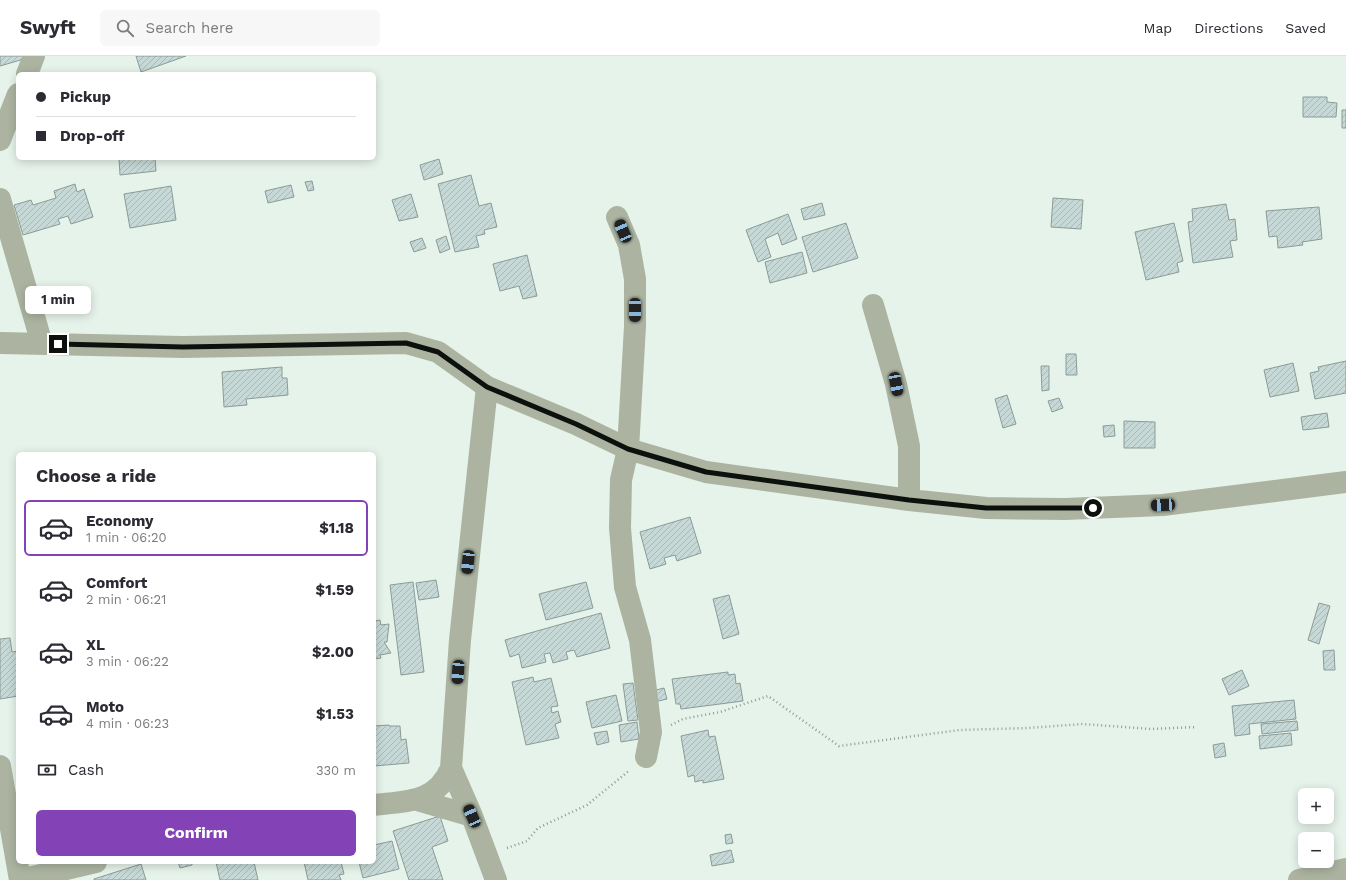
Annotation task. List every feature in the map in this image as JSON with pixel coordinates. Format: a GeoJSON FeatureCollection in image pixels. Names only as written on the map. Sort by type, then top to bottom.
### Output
{"type":"FeatureCollection","features":[{"type":"Feature","properties":{"kind":"street"},"geometry":{"type":"LineString","coordinates":[[27,72],[34,56]]}},
{"type":"Feature","properties":{"kind":"street"},"geometry":{"type":"LineString","coordinates":[[0,140],[16,99]]}},
{"type":"Feature","properties":{"kind":"street"},"geometry":{"type":"LineString","coordinates":[[0,199],[42,344]]}},
{"type":"Feature","properties":{"kind":"street"},"geometry":{"type":"LineString","coordinates":[[617,217],[628,245],[635,279],[635,326],[628,449],[621,480],[620,528],[625,587],[640,640],[650,732],[646,757]]}},
{"type":"Feature","properties":{"kind":"street"},"geometry":{"type":"LineString","coordinates":[[873,305],[896,384],[909,446],[909,500]]}},
{"type":"Feature","properties":{"kind":"street"},"geometry":{"type":"LineString","coordinates":[[0,343],[183,347],[406,343],[438,352],[487,387],[576,424],[628,449],[706,472],[909,500],[986,508],[1065,509],[1163,505],[1346,482]]}},
{"type":"Feature","properties":{"kind":"street"},"geometry":{"type":"LineString","coordinates":[[417,800],[442,783],[446,779],[451,768],[460,640],[487,387]]}},
{"type":"Feature","properties":{"kind":"street"},"geometry":{"type":"LineString","coordinates":[[0,766],[16,857]]}},
{"type":"Feature","properties":{"kind":"street"},"geometry":{"type":"LineString","coordinates":[[451,768],[472,816],[496,880]]}},
{"type":"Feature","properties":{"kind":"street"},"geometry":{"type":"LineString","coordinates":[[376,804],[417,800],[472,816]]}},
{"type":"Feature","properties":{"kind":"street"},"geometry":{"type":"LineString","coordinates":[[17,864],[20,880],[53,876],[90,864]]}},
{"type":"Feature","properties":{"kind":"street"},"geometry":{"type":"LineString","coordinates":[[1299,880],[1346,869]]}},
{"type":"Feature","properties":{"kind":"path"},"geometry":{"type":"LineString","coordinates":[[666,727],[683,719],[720,712],[768,696],[839,746],[960,730],[1028,728],[1083,724],[1151,729],[1197,727]]}},
{"type":"Feature","properties":{"kind":"path"},"geometry":{"type":"LineString","coordinates":[[486,852],[515,846],[526,841],[538,828],[587,805],[646,757]]}},
{"type":"Feature","properties":{"kind":"building"},"geometry":{"type":"Polygon","coordinates":[[[0,56],[23,56],[24,59],[0,66],[0,56]]]}},
{"type":"Feature","properties":{"kind":"building"},"geometry":{"type":"Polygon","coordinates":[[[136,56],[186,56],[141,72],[136,56]]]}},
{"type":"Feature","properties":{"kind":"building"},"geometry":{"type":"Polygon","coordinates":[[[1303,97],[1327,97],[1327,102],[1337,103],[1336,117],[1303,117],[1303,97]]]}},
{"type":"Feature","properties":{"kind":"building"},"geometry":{"type":"Polygon","coordinates":[[[1342,110],[1346,110],[1346,128],[1342,128],[1342,110]]]}},
{"type":"Feature","properties":{"kind":"building"},"geometry":{"type":"Polygon","coordinates":[[[439,159],[443,174],[424,180],[420,165],[439,159]]]}},
{"type":"Feature","properties":{"kind":"building"},"geometry":{"type":"Polygon","coordinates":[[[119,160],[155,160],[156,171],[120,175],[119,160]]]}},
{"type":"Feature","properties":{"kind":"building"},"geometry":{"type":"Polygon","coordinates":[[[471,175],[479,206],[491,203],[497,227],[484,230],[485,234],[476,236],[479,247],[455,252],[438,184],[471,175]]]}},
{"type":"Feature","properties":{"kind":"building"},"geometry":{"type":"Polygon","coordinates":[[[312,181],[314,190],[308,191],[305,182],[312,181]]]}},
{"type":"Feature","properties":{"kind":"building"},"geometry":{"type":"Polygon","coordinates":[[[75,184],[77,192],[84,189],[93,217],[71,224],[68,216],[58,219],[60,224],[23,235],[14,205],[31,200],[33,205],[56,198],[54,191],[75,184]]]}},
{"type":"Feature","properties":{"kind":"building"},"geometry":{"type":"Polygon","coordinates":[[[291,185],[294,197],[268,203],[265,191],[291,185]]]}},
{"type":"Feature","properties":{"kind":"building"},"geometry":{"type":"Polygon","coordinates":[[[171,186],[176,220],[130,228],[124,194],[171,186]]]}},
{"type":"Feature","properties":{"kind":"building"},"geometry":{"type":"Polygon","coordinates":[[[411,194],[418,217],[399,221],[392,200],[411,194]]]}},
{"type":"Feature","properties":{"kind":"building"},"geometry":{"type":"Polygon","coordinates":[[[1053,198],[1083,200],[1081,229],[1051,227],[1053,198]]]}},
{"type":"Feature","properties":{"kind":"building"},"geometry":{"type":"Polygon","coordinates":[[[822,203],[825,215],[804,220],[801,209],[822,203]]]}},
{"type":"Feature","properties":{"kind":"building"},"geometry":{"type":"Polygon","coordinates":[[[1226,204],[1229,220],[1235,219],[1237,240],[1230,241],[1233,257],[1193,263],[1188,222],[1193,221],[1192,209],[1226,204]]]}},
{"type":"Feature","properties":{"kind":"building"},"geometry":{"type":"Polygon","coordinates":[[[1319,207],[1322,239],[1302,242],[1303,245],[1278,248],[1277,236],[1269,237],[1266,211],[1319,207]]]}},
{"type":"Feature","properties":{"kind":"building"},"geometry":{"type":"Polygon","coordinates":[[[788,214],[797,239],[782,245],[778,233],[765,239],[771,257],[758,262],[746,230],[788,214]]]}},
{"type":"Feature","properties":{"kind":"building"},"geometry":{"type":"Polygon","coordinates":[[[846,223],[858,258],[813,272],[802,237],[846,223]]]}},
{"type":"Feature","properties":{"kind":"building"},"geometry":{"type":"Polygon","coordinates":[[[1174,223],[1183,261],[1177,263],[1179,272],[1146,280],[1135,232],[1174,223]]]}},
{"type":"Feature","properties":{"kind":"building"},"geometry":{"type":"Polygon","coordinates":[[[446,236],[450,249],[440,253],[436,240],[446,236]]]}},
{"type":"Feature","properties":{"kind":"building"},"geometry":{"type":"Polygon","coordinates":[[[422,238],[426,248],[414,252],[410,242],[422,238]]]}},
{"type":"Feature","properties":{"kind":"building"},"geometry":{"type":"Polygon","coordinates":[[[802,252],[807,273],[770,283],[765,262],[802,252]]]}},
{"type":"Feature","properties":{"kind":"building"},"geometry":{"type":"Polygon","coordinates":[[[527,255],[537,296],[523,299],[519,286],[500,291],[493,264],[527,255]]]}},
{"type":"Feature","properties":{"kind":"building"},"geometry":{"type":"Polygon","coordinates":[[[1066,354],[1076,354],[1077,375],[1066,375],[1066,354]]]}},
{"type":"Feature","properties":{"kind":"building"},"geometry":{"type":"Polygon","coordinates":[[[1346,361],[1346,393],[1315,399],[1310,373],[1319,371],[1318,367],[1346,361]]]}},
{"type":"Feature","properties":{"kind":"building"},"geometry":{"type":"Polygon","coordinates":[[[1293,363],[1299,391],[1270,397],[1264,370],[1293,363]]]}},
{"type":"Feature","properties":{"kind":"building"},"geometry":{"type":"Polygon","coordinates":[[[1041,366],[1049,366],[1049,390],[1042,391],[1041,366]]]}},
{"type":"Feature","properties":{"kind":"building"},"geometry":{"type":"Polygon","coordinates":[[[282,367],[282,378],[287,378],[288,395],[246,399],[247,405],[224,407],[222,372],[282,367]]]}},
{"type":"Feature","properties":{"kind":"building"},"geometry":{"type":"Polygon","coordinates":[[[1007,395],[1016,424],[1003,428],[995,399],[1007,395]]]}},
{"type":"Feature","properties":{"kind":"building"},"geometry":{"type":"Polygon","coordinates":[[[1059,398],[1063,408],[1052,412],[1048,401],[1059,398]]]}},
{"type":"Feature","properties":{"kind":"building"},"geometry":{"type":"Polygon","coordinates":[[[1327,413],[1329,427],[1303,430],[1301,417],[1327,413]]]}},
{"type":"Feature","properties":{"kind":"building"},"geometry":{"type":"Polygon","coordinates":[[[1124,421],[1155,422],[1155,448],[1124,448],[1124,421]]]}},
{"type":"Feature","properties":{"kind":"building"},"geometry":{"type":"Polygon","coordinates":[[[1114,425],[1115,436],[1104,437],[1103,426],[1114,425]]]}},
{"type":"Feature","properties":{"kind":"building"},"geometry":{"type":"Polygon","coordinates":[[[690,517],[701,553],[677,561],[675,555],[664,558],[666,564],[650,569],[640,532],[690,517]]]}},
{"type":"Feature","properties":{"kind":"building"},"geometry":{"type":"Polygon","coordinates":[[[436,580],[439,597],[419,600],[416,583],[436,580]]]}},
{"type":"Feature","properties":{"kind":"building"},"geometry":{"type":"Polygon","coordinates":[[[413,582],[424,672],[401,675],[390,585],[413,582]]]}},
{"type":"Feature","properties":{"kind":"building"},"geometry":{"type":"Polygon","coordinates":[[[586,582],[593,608],[546,620],[539,594],[586,582]]]}},
{"type":"Feature","properties":{"kind":"building"},"geometry":{"type":"Polygon","coordinates":[[[729,595],[739,634],[723,639],[713,599],[729,595]]]}},
{"type":"Feature","properties":{"kind":"building"},"geometry":{"type":"Polygon","coordinates":[[[1319,603],[1330,606],[1319,644],[1308,640],[1319,603]]]}},
{"type":"Feature","properties":{"kind":"building"},"geometry":{"type":"Polygon","coordinates":[[[601,613],[610,648],[577,657],[574,650],[566,652],[568,659],[553,663],[550,653],[544,654],[546,662],[522,668],[519,654],[510,657],[505,640],[601,613]]]}},
{"type":"Feature","properties":{"kind":"building"},"geometry":{"type":"Polygon","coordinates":[[[380,620],[381,625],[389,624],[387,642],[384,642],[391,653],[380,655],[381,658],[376,659],[376,621],[380,620]]]}},
{"type":"Feature","properties":{"kind":"building"},"geometry":{"type":"Polygon","coordinates":[[[10,638],[12,652],[16,651],[16,696],[0,699],[0,639],[10,638]]]}},
{"type":"Feature","properties":{"kind":"building"},"geometry":{"type":"Polygon","coordinates":[[[1334,650],[1335,670],[1324,670],[1323,651],[1334,650]]]}},
{"type":"Feature","properties":{"kind":"building"},"geometry":{"type":"Polygon","coordinates":[[[1242,670],[1249,686],[1229,695],[1222,679],[1242,670]]]}},
{"type":"Feature","properties":{"kind":"building"},"geometry":{"type":"Polygon","coordinates":[[[728,672],[728,675],[735,674],[736,684],[740,683],[743,701],[681,709],[680,704],[676,704],[672,679],[728,672]]]}},
{"type":"Feature","properties":{"kind":"building"},"geometry":{"type":"Polygon","coordinates":[[[533,677],[534,682],[551,678],[558,706],[551,707],[552,713],[558,711],[561,722],[555,724],[559,738],[526,745],[512,682],[533,677]]]}},
{"type":"Feature","properties":{"kind":"building"},"geometry":{"type":"Polygon","coordinates":[[[633,683],[638,720],[628,721],[623,684],[633,683]]]}},
{"type":"Feature","properties":{"kind":"building"},"geometry":{"type":"Polygon","coordinates":[[[664,688],[667,699],[650,703],[648,692],[664,688]]]}},
{"type":"Feature","properties":{"kind":"building"},"geometry":{"type":"Polygon","coordinates":[[[616,695],[622,721],[592,728],[586,702],[616,695]]]}},
{"type":"Feature","properties":{"kind":"building"},"geometry":{"type":"Polygon","coordinates":[[[1294,700],[1296,719],[1249,724],[1250,734],[1235,736],[1232,706],[1294,700]]]}},
{"type":"Feature","properties":{"kind":"building"},"geometry":{"type":"Polygon","coordinates":[[[1297,721],[1298,730],[1262,734],[1261,724],[1297,721]]]}},
{"type":"Feature","properties":{"kind":"building"},"geometry":{"type":"Polygon","coordinates":[[[637,722],[639,739],[621,742],[619,725],[637,722]]]}},
{"type":"Feature","properties":{"kind":"building"},"geometry":{"type":"Polygon","coordinates":[[[376,726],[400,726],[401,740],[406,739],[409,763],[376,766],[376,726]]]}},
{"type":"Feature","properties":{"kind":"building"},"geometry":{"type":"Polygon","coordinates":[[[708,730],[709,737],[715,736],[724,779],[703,783],[703,780],[695,782],[694,775],[688,777],[681,736],[708,730]]]}},
{"type":"Feature","properties":{"kind":"building"},"geometry":{"type":"Polygon","coordinates":[[[607,731],[609,742],[597,745],[594,733],[607,731]]]}},
{"type":"Feature","properties":{"kind":"building"},"geometry":{"type":"Polygon","coordinates":[[[1291,733],[1292,745],[1260,749],[1259,736],[1291,733]]]}},
{"type":"Feature","properties":{"kind":"building"},"geometry":{"type":"Polygon","coordinates":[[[1224,743],[1226,756],[1215,758],[1213,745],[1224,743]]]}},
{"type":"Feature","properties":{"kind":"building"},"geometry":{"type":"Polygon","coordinates":[[[440,816],[448,841],[432,847],[443,880],[409,880],[393,831],[440,816]]]}},
{"type":"Feature","properties":{"kind":"building"},"geometry":{"type":"Polygon","coordinates":[[[731,834],[733,843],[726,844],[725,835],[731,834]]]}},
{"type":"Feature","properties":{"kind":"building"},"geometry":{"type":"Polygon","coordinates":[[[392,841],[399,869],[363,878],[360,864],[376,864],[376,845],[392,841]]]}},
{"type":"Feature","properties":{"kind":"building"},"geometry":{"type":"Polygon","coordinates":[[[731,850],[734,862],[712,866],[710,855],[731,850]]]}},
{"type":"Feature","properties":{"kind":"building"},"geometry":{"type":"Polygon","coordinates":[[[141,864],[146,880],[94,880],[94,879],[141,864]]]}},
{"type":"Feature","properties":{"kind":"building"},"geometry":{"type":"Polygon","coordinates":[[[179,864],[192,864],[192,865],[180,868],[179,864]]]}},
{"type":"Feature","properties":{"kind":"building"},"geometry":{"type":"Polygon","coordinates":[[[216,864],[254,864],[258,880],[220,880],[216,864]]]}},
{"type":"Feature","properties":{"kind":"building"},"geometry":{"type":"Polygon","coordinates":[[[304,864],[342,864],[344,874],[339,875],[341,880],[308,880],[304,864]]]}},
{"type":"Feature","properties":{"kind":"route"},"geometry":{"type":"LineString","coordinates":[[58,344],[183,347],[406,343],[438,352],[487,387],[576,424],[628,449],[706,472],[909,500],[986,508],[1093,508]]}}]}
